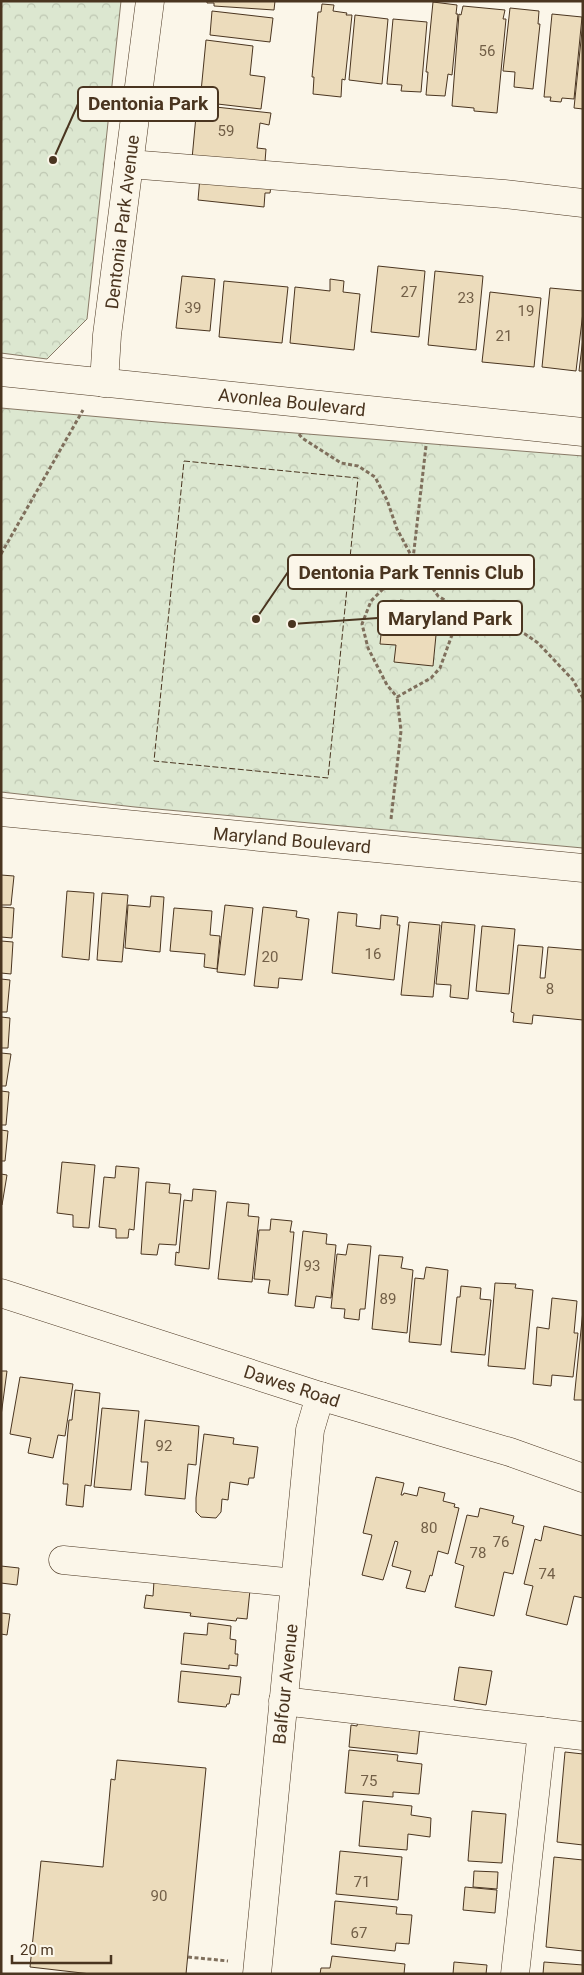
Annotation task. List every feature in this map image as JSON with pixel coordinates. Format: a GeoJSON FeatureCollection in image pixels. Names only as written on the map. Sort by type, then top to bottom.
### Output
{"type":"FeatureCollection","features":[{"type":"Feature","properties":{"kind":"street","name":"Dentonia Park Avenue"},"geometry":{"type":"LineString","coordinates":[[104,383],[108,335],[150,1]]}},
{"type":"Feature","properties":{"kind":"street"},"geometry":{"type":"LineString","coordinates":[[129,164],[583,202]]}},
{"type":"Feature","properties":{"kind":"street","name":"Avonlea Boulevard"},"geometry":{"type":"LineString","coordinates":[[1,372],[583,432]]}},
{"type":"Feature","properties":{"kind":"street","name":"Maryland Boulevard"},"geometry":{"type":"LineString","coordinates":[[1,812],[583,868]]}},
{"type":"Feature","properties":{"kind":"street","name":"Dawes Road"},"geometry":{"type":"LineString","coordinates":[[1,1293],[320,1396],[510,1452],[583,1478]]}},
{"type":"Feature","properties":{"kind":"street","name":"Balfour Avenue"},"geometry":{"type":"LineString","coordinates":[[245,1968],[283,1701],[310,1430],[320,1396]]}},
{"type":"Feature","properties":{"kind":"street"},"geometry":{"type":"LineString","coordinates":[[63,1560],[295,1583]]}},
{"type":"Feature","properties":{"kind":"street"},"geometry":{"type":"LineString","coordinates":[[283,1701],[583,1736]]}},
{"type":"Feature","properties":{"kind":"street"},"geometry":{"type":"LineString","coordinates":[[515,1974],[542,1731]]}},
{"type":"Feature","properties":{"kind":"path"},"geometry":{"type":"LineString","coordinates":[[289,402],[289,421],[302,438],[341,463],[358,466],[375,477],[388,500],[398,529],[413,559],[438,596],[461,610],[497,621],[525,634],[538,643],[573,680],[583,698]]}},
{"type":"Feature","properties":{"kind":"path"},"geometry":{"type":"LineString","coordinates":[[1,554],[83,410]]}},
{"type":"Feature","properties":{"kind":"path"},"geometry":{"type":"LineString","coordinates":[[387,849],[401,731],[397,697],[387,685],[368,648],[362,624],[370,601],[413,559],[430,416]]}},
{"type":"Feature","properties":{"kind":"path"},"geometry":{"type":"LineString","coordinates":[[397,697],[431,678],[440,668],[461,610]]}},
{"type":"Feature","properties":{"kind":"path"},"geometry":{"type":"LineString","coordinates":[[188,1957],[245,1968]]}},
{"type":"Feature","properties":{"kind":"green space"},"geometry":{"type":"Polygon","coordinates":[[[1,1],[121,1],[87,319],[47,359],[1,353],[1,1]]]}},
{"type":"Feature","properties":{"kind":"green space"},"geometry":{"type":"Polygon","coordinates":[[[1,408],[583,456],[583,848],[135,807],[1,792],[1,408]]]}},
{"type":"Feature","properties":{"kind":"building"},"geometry":{"type":"Polygon","coordinates":[[[207,1],[275,1],[274,10],[214,6],[214,3],[207,3],[207,1]]]}},
{"type":"Feature","properties":{"kind":"building"},"geometry":{"type":"Polygon","coordinates":[[[433,2],[457,5],[456,14],[458,14],[452,75],[448,74],[445,96],[426,95],[428,72],[426,72],[433,2]]]}},
{"type":"Feature","properties":{"kind":"building"},"geometry":{"type":"Polygon","coordinates":[[[322,4],[334,5],[333,11],[352,15],[345,80],[342,79],[341,97],[313,94],[314,77],[312,77],[318,12],[321,12],[322,4]]]}},
{"type":"Feature","properties":{"kind":"building"},"geometry":{"type":"Polygon","coordinates":[[[463,6],[505,10],[503,19],[506,19],[497,113],[474,111],[474,108],[452,106],[459,14],[461,15],[463,6]]]}},
{"type":"Feature","properties":{"kind":"building"},"geometry":{"type":"Polygon","coordinates":[[[510,8],[539,11],[538,24],[540,24],[533,89],[514,87],[515,72],[503,71],[510,8]]]}},
{"type":"Feature","properties":{"kind":"building"},"geometry":{"type":"Polygon","coordinates":[[[212,11],[273,18],[270,42],[210,35],[212,11]]]}},
{"type":"Feature","properties":{"kind":"building"},"geometry":{"type":"Polygon","coordinates":[[[552,14],[582,17],[574,99],[562,98],[561,102],[550,101],[551,97],[544,97],[552,14]]]}},
{"type":"Feature","properties":{"kind":"building"},"geometry":{"type":"Polygon","coordinates":[[[355,15],[388,19],[382,84],[349,80],[355,15]]]}},
{"type":"Feature","properties":{"kind":"building"},"geometry":{"type":"Polygon","coordinates":[[[393,19],[427,22],[421,92],[401,91],[402,85],[387,84],[393,19]]]}},
{"type":"Feature","properties":{"kind":"building"},"geometry":{"type":"Polygon","coordinates":[[[583,21],[583,109],[574,108],[583,21]]]}},
{"type":"Feature","properties":{"kind":"building"},"geometry":{"type":"Polygon","coordinates":[[[206,40],[253,46],[250,75],[265,77],[261,109],[200,102],[206,40]]]}},
{"type":"Feature","properties":{"kind":"building"},"geometry":{"type":"Polygon","coordinates":[[[197,105],[271,113],[269,125],[260,123],[257,148],[266,149],[265,162],[192,159],[197,105]]]}},
{"type":"Feature","properties":{"kind":"building"},"geometry":{"type":"Polygon","coordinates":[[[200,177],[271,186],[270,193],[265,193],[264,207],[198,200],[200,177]]]}},
{"type":"Feature","properties":{"kind":"building"},"geometry":{"type":"Polygon","coordinates":[[[378,266],[425,271],[419,337],[371,332],[378,266]]]}},
{"type":"Feature","properties":{"kind":"building"},"geometry":{"type":"Polygon","coordinates":[[[435,271],[483,276],[476,350],[428,345],[435,271]]]}},
{"type":"Feature","properties":{"kind":"building"},"geometry":{"type":"Polygon","coordinates":[[[182,276],[215,279],[210,331],[176,328],[182,276]]]}},
{"type":"Feature","properties":{"kind":"building"},"geometry":{"type":"Polygon","coordinates":[[[330,279],[344,281],[343,292],[360,294],[354,350],[290,343],[295,287],[330,291],[330,279]]]}},
{"type":"Feature","properties":{"kind":"building"},"geometry":{"type":"Polygon","coordinates":[[[224,281],[288,287],[282,343],[219,337],[224,281]]]}},
{"type":"Feature","properties":{"kind":"building"},"geometry":{"type":"Polygon","coordinates":[[[550,288],[583,291],[583,312],[576,371],[542,367],[550,288]]]}},
{"type":"Feature","properties":{"kind":"building"},"geometry":{"type":"Polygon","coordinates":[[[490,292],[541,298],[534,367],[482,362],[490,292]]]}},
{"type":"Feature","properties":{"kind":"building"},"geometry":{"type":"Polygon","coordinates":[[[583,338],[583,371],[579,371],[583,338]]]}},
{"type":"Feature","properties":{"kind":"building"},"geometry":{"type":"Polygon","coordinates":[[[400,600],[439,604],[433,666],[394,662],[396,645],[380,644],[384,607],[399,608],[400,600]]]}},
{"type":"Feature","properties":{"kind":"building"},"geometry":{"type":"Polygon","coordinates":[[[1,875],[14,876],[11,905],[1,905],[1,875]]]}},
{"type":"Feature","properties":{"kind":"building"},"geometry":{"type":"Polygon","coordinates":[[[67,891],[94,893],[89,960],[62,957],[67,891]]]}},
{"type":"Feature","properties":{"kind":"building"},"geometry":{"type":"Polygon","coordinates":[[[102,893],[128,895],[122,962],[97,960],[102,893]]]}},
{"type":"Feature","properties":{"kind":"building"},"geometry":{"type":"Polygon","coordinates":[[[151,896],[164,897],[160,952],[125,948],[128,905],[150,907],[151,896]]]}},
{"type":"Feature","properties":{"kind":"building"},"geometry":{"type":"Polygon","coordinates":[[[225,905],[253,908],[245,975],[217,972],[225,905]]]}},
{"type":"Feature","properties":{"kind":"building"},"geometry":{"type":"Polygon","coordinates":[[[1,907],[14,908],[12,938],[1,937],[1,907]]]}},
{"type":"Feature","properties":{"kind":"building"},"geometry":{"type":"Polygon","coordinates":[[[263,907],[297,911],[296,917],[309,919],[302,980],[279,978],[278,988],[254,986],[263,907]]]}},
{"type":"Feature","properties":{"kind":"building"},"geometry":{"type":"Polygon","coordinates":[[[174,908],[212,911],[210,935],[220,936],[217,969],[204,967],[205,954],[170,951],[174,908]]]}},
{"type":"Feature","properties":{"kind":"building"},"geometry":{"type":"Polygon","coordinates":[[[338,912],[357,914],[356,926],[380,929],[381,915],[398,917],[397,925],[400,925],[394,980],[332,973],[338,912]]]}},
{"type":"Feature","properties":{"kind":"building"},"geometry":{"type":"Polygon","coordinates":[[[409,922],[440,925],[433,997],[401,995],[409,922]]]}},
{"type":"Feature","properties":{"kind":"building"},"geometry":{"type":"Polygon","coordinates":[[[442,922],[475,925],[468,999],[450,997],[451,985],[436,984],[442,922]]]}},
{"type":"Feature","properties":{"kind":"building"},"geometry":{"type":"Polygon","coordinates":[[[482,926],[515,929],[509,994],[476,991],[482,926]]]}},
{"type":"Feature","properties":{"kind":"building"},"geometry":{"type":"Polygon","coordinates":[[[1,941],[13,942],[11,974],[1,973],[1,941]]]}},
{"type":"Feature","properties":{"kind":"building"},"geometry":{"type":"Polygon","coordinates":[[[518,945],[543,947],[540,978],[545,978],[548,947],[583,950],[583,1020],[533,1015],[532,1024],[513,1022],[514,1013],[511,1012],[518,945]]]}},
{"type":"Feature","properties":{"kind":"building"},"geometry":{"type":"Polygon","coordinates":[[[1,979],[10,980],[7,1012],[1,1012],[1,979]]]}},
{"type":"Feature","properties":{"kind":"building"},"geometry":{"type":"Polygon","coordinates":[[[1,1017],[10,1018],[8,1048],[1,1048],[1,1017]]]}},
{"type":"Feature","properties":{"kind":"building"},"geometry":{"type":"Polygon","coordinates":[[[1,1053],[11,1054],[6,1086],[1,1086],[1,1053]]]}},
{"type":"Feature","properties":{"kind":"building"},"geometry":{"type":"Polygon","coordinates":[[[1,1091],[9,1092],[6,1125],[1,1125],[1,1091]]]}},
{"type":"Feature","properties":{"kind":"building"},"geometry":{"type":"Polygon","coordinates":[[[1,1130],[8,1131],[5,1161],[1,1161],[1,1130]]]}},
{"type":"Feature","properties":{"kind":"building"},"geometry":{"type":"Polygon","coordinates":[[[62,1162],[95,1165],[89,1228],[73,1227],[73,1215],[57,1213],[62,1162]]]}},
{"type":"Feature","properties":{"kind":"building"},"geometry":{"type":"Polygon","coordinates":[[[116,1166],[139,1168],[134,1230],[129,1229],[128,1238],[116,1238],[116,1229],[99,1227],[104,1177],[115,1178],[116,1166]]]}},
{"type":"Feature","properties":{"kind":"building"},"geometry":{"type":"Polygon","coordinates":[[[1,1174],[7,1175],[2,1205],[1,1205],[1,1174]]]}},
{"type":"Feature","properties":{"kind":"building"},"geometry":{"type":"Polygon","coordinates":[[[146,1182],[170,1184],[169,1193],[181,1194],[176,1245],[159,1244],[157,1255],[141,1254],[146,1182]]]}},
{"type":"Feature","properties":{"kind":"building"},"geometry":{"type":"Polygon","coordinates":[[[193,1189],[216,1191],[209,1269],[175,1265],[176,1252],[179,1253],[184,1200],[192,1201],[193,1189]]]}},
{"type":"Feature","properties":{"kind":"building"},"geometry":{"type":"Polygon","coordinates":[[[227,1202],[249,1204],[248,1216],[259,1217],[252,1282],[218,1279],[227,1202]]]}},
{"type":"Feature","properties":{"kind":"building"},"geometry":{"type":"Polygon","coordinates":[[[271,1219],[292,1221],[290,1232],[294,1232],[288,1295],[268,1293],[270,1280],[254,1279],[259,1230],[270,1230],[271,1219]]]}},
{"type":"Feature","properties":{"kind":"building"},"geometry":{"type":"Polygon","coordinates":[[[303,1231],[327,1234],[326,1244],[336,1245],[331,1298],[316,1296],[314,1308],[295,1306],[303,1231]]]}},
{"type":"Feature","properties":{"kind":"building"},"geometry":{"type":"Polygon","coordinates":[[[348,1244],[371,1246],[365,1309],[360,1309],[359,1320],[344,1318],[345,1309],[331,1308],[337,1254],[346,1255],[348,1244]]]}},
{"type":"Feature","properties":{"kind":"building"},"geometry":{"type":"Polygon","coordinates":[[[379,1255],[403,1257],[401,1268],[413,1270],[407,1333],[372,1329],[379,1255]]]}},
{"type":"Feature","properties":{"kind":"building"},"geometry":{"type":"Polygon","coordinates":[[[426,1267],[448,1270],[441,1345],[409,1342],[415,1278],[424,1279],[426,1267]]]}},
{"type":"Feature","properties":{"kind":"building"},"geometry":{"type":"Polygon","coordinates":[[[495,1283],[516,1284],[515,1288],[533,1290],[525,1369],[488,1366],[495,1283]]]}},
{"type":"Feature","properties":{"kind":"building"},"geometry":{"type":"Polygon","coordinates":[[[461,1286],[481,1288],[480,1299],[491,1300],[485,1355],[451,1352],[457,1297],[460,1297],[461,1286]]]}},
{"type":"Feature","properties":{"kind":"building"},"geometry":{"type":"Polygon","coordinates":[[[552,1298],[577,1301],[574,1333],[578,1333],[573,1377],[552,1375],[551,1386],[533,1384],[537,1327],[549,1329],[552,1298]]]}},
{"type":"Feature","properties":{"kind":"building"},"geometry":{"type":"Polygon","coordinates":[[[583,1310],[583,1400],[574,1400],[583,1310]]]}},
{"type":"Feature","properties":{"kind":"building"},"geometry":{"type":"Polygon","coordinates":[[[1,1371],[7,1371],[1,1416],[1,1371]]]}},
{"type":"Feature","properties":{"kind":"building"},"geometry":{"type":"Polygon","coordinates":[[[20,1377],[73,1384],[65,1436],[58,1435],[53,1458],[28,1453],[31,1438],[10,1434],[20,1377]]]}},
{"type":"Feature","properties":{"kind":"building"},"geometry":{"type":"Polygon","coordinates":[[[75,1390],[100,1393],[91,1486],[85,1485],[83,1507],[66,1505],[68,1484],[63,1484],[69,1420],[72,1420],[75,1390]]]}},
{"type":"Feature","properties":{"kind":"building"},"geometry":{"type":"Polygon","coordinates":[[[102,1408],[139,1411],[131,1490],[94,1487],[102,1408]]]}},
{"type":"Feature","properties":{"kind":"building"},"geometry":{"type":"Polygon","coordinates":[[[145,1420],[199,1426],[196,1465],[188,1464],[185,1499],[145,1495],[148,1462],[141,1462],[145,1420]]]}},
{"type":"Feature","properties":{"kind":"building"},"geometry":{"type":"Polygon","coordinates":[[[204,1434],[234,1438],[233,1444],[258,1447],[254,1478],[249,1478],[248,1485],[230,1482],[228,1500],[222,1499],[221,1512],[216,1518],[201,1517],[196,1512],[204,1434]]]}},
{"type":"Feature","properties":{"kind":"building"},"geometry":{"type":"Polygon","coordinates":[[[376,1477],[404,1483],[401,1495],[404,1493],[417,1496],[419,1487],[445,1493],[443,1501],[455,1504],[454,1507],[459,1508],[448,1554],[438,1551],[432,1576],[430,1575],[425,1592],[406,1588],[411,1571],[392,1566],[398,1542],[395,1541],[383,1580],[362,1575],[372,1535],[363,1533],[376,1477]]]}},
{"type":"Feature","properties":{"kind":"building"},"geometry":{"type":"Polygon","coordinates":[[[480,1508],[514,1516],[512,1523],[524,1526],[513,1574],[504,1572],[494,1616],[455,1607],[464,1566],[455,1563],[467,1515],[478,1517],[480,1508]]]}},
{"type":"Feature","properties":{"kind":"building"},"geometry":{"type":"Polygon","coordinates":[[[544,1526],[583,1536],[583,1598],[574,1596],[567,1625],[526,1615],[533,1586],[524,1584],[535,1539],[541,1541],[544,1526]]]}},
{"type":"Feature","properties":{"kind":"building"},"geometry":{"type":"Polygon","coordinates":[[[1,1566],[19,1568],[17,1585],[1,1583],[1,1566]]]}},
{"type":"Feature","properties":{"kind":"building"},"geometry":{"type":"Polygon","coordinates":[[[154,1581],[250,1590],[247,1619],[237,1618],[236,1621],[190,1616],[191,1613],[144,1608],[146,1595],[153,1596],[154,1581]]]}},
{"type":"Feature","properties":{"kind":"building"},"geometry":{"type":"Polygon","coordinates":[[[1,1613],[10,1614],[7,1635],[1,1634],[1,1613]]]}},
{"type":"Feature","properties":{"kind":"building"},"geometry":{"type":"Polygon","coordinates":[[[208,1623],[231,1626],[230,1639],[236,1640],[235,1654],[238,1654],[237,1666],[229,1665],[229,1669],[181,1664],[184,1633],[207,1635],[208,1623]]]}},
{"type":"Feature","properties":{"kind":"building"},"geometry":{"type":"Polygon","coordinates":[[[459,1667],[492,1671],[486,1705],[454,1700],[459,1667]]]}},
{"type":"Feature","properties":{"kind":"building"},"geometry":{"type":"Polygon","coordinates":[[[181,1671],[241,1677],[239,1695],[231,1694],[229,1704],[226,1707],[178,1702],[181,1671]]]}},
{"type":"Feature","properties":{"kind":"building"},"geometry":{"type":"Polygon","coordinates":[[[358,1720],[420,1726],[417,1754],[349,1747],[351,1725],[357,1726],[358,1720]]]}},
{"type":"Feature","properties":{"kind":"building"},"geometry":{"type":"Polygon","coordinates":[[[349,1750],[398,1755],[397,1761],[422,1764],[419,1794],[393,1792],[393,1797],[345,1793],[349,1750]]]}},
{"type":"Feature","properties":{"kind":"building"},"geometry":{"type":"Polygon","coordinates":[[[565,1752],[583,1754],[583,1845],[557,1842],[565,1752]]]}},
{"type":"Feature","properties":{"kind":"building"},"geometry":{"type":"Polygon","coordinates":[[[117,1760],[206,1768],[186,1974],[91,1974],[30,1967],[41,1861],[103,1867],[111,1779],[115,1780],[117,1760]]]}},
{"type":"Feature","properties":{"kind":"building"},"geometry":{"type":"Polygon","coordinates":[[[363,1801],[412,1806],[411,1815],[431,1818],[430,1837],[408,1834],[407,1850],[359,1846],[363,1801]]]}},
{"type":"Feature","properties":{"kind":"building"},"geometry":{"type":"Polygon","coordinates":[[[472,1811],[506,1814],[502,1863],[468,1861],[472,1811]]]}},
{"type":"Feature","properties":{"kind":"building"},"geometry":{"type":"Polygon","coordinates":[[[340,1851],[402,1857],[398,1900],[336,1894],[340,1851]]]}},
{"type":"Feature","properties":{"kind":"building"},"geometry":{"type":"Polygon","coordinates":[[[554,1857],[583,1860],[583,1951],[546,1947],[554,1857]]]}},
{"type":"Feature","properties":{"kind":"building"},"geometry":{"type":"Polygon","coordinates":[[[474,1871],[498,1872],[497,1889],[473,1887],[474,1871]]]}},
{"type":"Feature","properties":{"kind":"building"},"geometry":{"type":"Polygon","coordinates":[[[465,1887],[497,1890],[495,1913],[463,1910],[465,1887]]]}},
{"type":"Feature","properties":{"kind":"building"},"geometry":{"type":"Polygon","coordinates":[[[335,1901],[397,1907],[396,1914],[412,1915],[409,1944],[396,1943],[395,1951],[331,1944],[335,1901]]]}},
{"type":"Feature","properties":{"kind":"building"},"geometry":{"type":"Polygon","coordinates":[[[332,1956],[405,1964],[404,1974],[320,1974],[321,1968],[330,1968],[332,1956]]]}},
{"type":"Feature","properties":{"kind":"building"},"geometry":{"type":"Polygon","coordinates":[[[454,1962],[487,1965],[486,1974],[453,1974],[454,1962]]]}},
{"type":"Feature","properties":{"kind":"building"},"geometry":{"type":"Polygon","coordinates":[[[544,1962],[583,1965],[583,1974],[543,1974],[544,1962]]]}},
{"type":"Feature","properties":{"kind":"fence"},"geometry":{"type":"LineString","coordinates":[[184,461],[358,478],[328,778],[154,761],[184,461]]}},
{"type":"Feature","properties":{"kind":"place","name":"Dentonia Park"},"geometry":{"type":"Point","coordinates":[53,160]}},
{"type":"Feature","properties":{"kind":"place","name":"Dentonia Park Tennis Club"},"geometry":{"type":"Point","coordinates":[256,619]}},
{"type":"Feature","properties":{"kind":"place","name":"Maryland Park"},"geometry":{"type":"Point","coordinates":[292,624]}}]}
